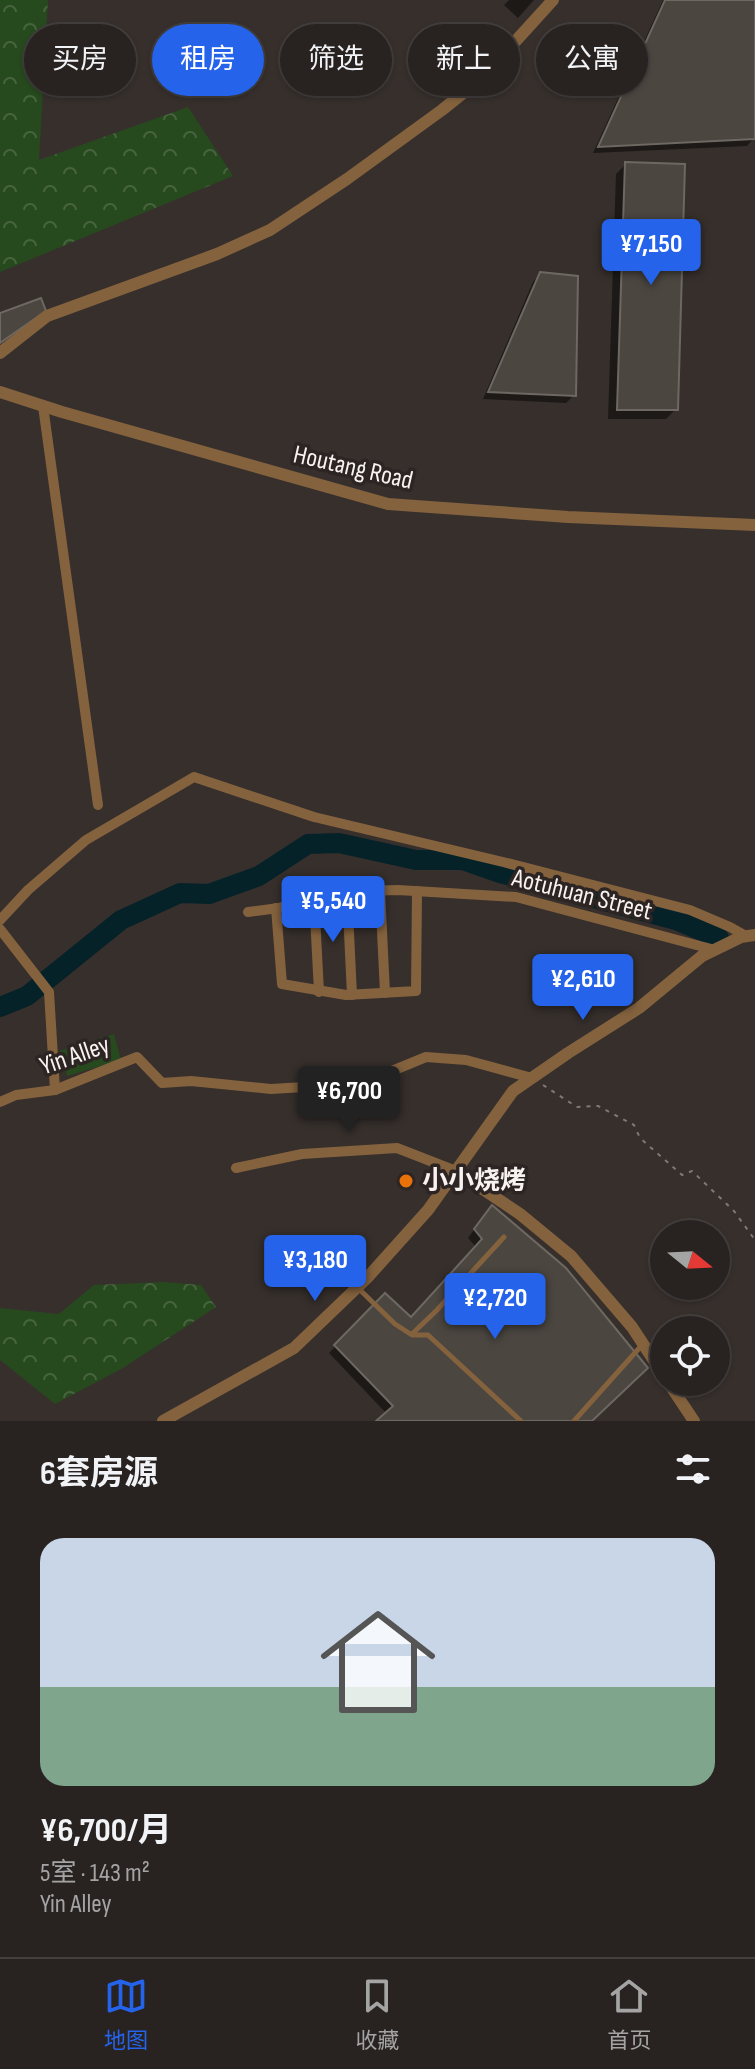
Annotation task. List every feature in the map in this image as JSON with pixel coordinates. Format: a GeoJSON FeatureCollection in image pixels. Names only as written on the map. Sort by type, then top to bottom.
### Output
{"type":"FeatureCollection","features":[{"type":"Feature","properties":{"kind":"street"},"geometry":{"type":"LineString","coordinates":[[0,353],[47,316],[217,254],[270,230],[347,179],[483,77],[553,0]]}},
{"type":"Feature","properties":{"kind":"street","name":"Houtang Road"},"geometry":{"type":"LineString","coordinates":[[0,392],[388,504],[568,517],[755,525]]}},
{"type":"Feature","properties":{"kind":"street"},"geometry":{"type":"LineString","coordinates":[[43,406],[98,805]]}},
{"type":"Feature","properties":{"kind":"street"},"geometry":{"type":"LineString","coordinates":[[0,920],[28,890],[86,840],[194,777],[314,817],[690,910],[751,936]]}},
{"type":"Feature","properties":{"kind":"street"},"geometry":{"type":"LineString","coordinates":[[380,890],[385,993]]}},
{"type":"Feature","properties":{"kind":"street"},"geometry":{"type":"LineString","coordinates":[[347,891],[352,995]]}},
{"type":"Feature","properties":{"kind":"street","name":"Aotuhuan Street"},"geometry":{"type":"LineString","coordinates":[[248,912],[276,908],[330,892],[347,891],[417,891],[516,897],[715,950]]}},
{"type":"Feature","properties":{"kind":"street"},"geometry":{"type":"LineString","coordinates":[[276,908],[282,984],[352,995],[416,991],[417,891]]}},
{"type":"Feature","properties":{"kind":"street"},"geometry":{"type":"LineString","coordinates":[[314,897],[319,992]]}},
{"type":"Feature","properties":{"kind":"street"},"geometry":{"type":"LineString","coordinates":[[0,929],[49,992],[55,1090]]}},
{"type":"Feature","properties":{"kind":"street"},"geometry":{"type":"LineString","coordinates":[[163,1421],[185,1415],[294,1348],[357,1287],[428,1210],[513,1091],[639,1008],[702,956],[751,936]]}},
{"type":"Feature","properties":{"kind":"street","name":"Yin Alley"},"geometry":{"type":"LineString","coordinates":[[0,1102],[16,1095],[55,1090],[137,1057],[162,1083],[191,1081],[271,1089],[321,1086],[387,1073],[426,1057],[466,1060],[532,1078]]}},
{"type":"Feature","properties":{"kind":"street"},"geometry":{"type":"LineString","coordinates":[[236,1168],[302,1154],[397,1148],[456,1171],[520,1214],[571,1256],[632,1327],[650,1355]]}},
{"type":"Feature","properties":{"kind":"street"},"geometry":{"type":"LineString","coordinates":[[677,1396],[694,1421]]}},
{"type":"Feature","properties":{"kind":"lane"},"geometry":{"type":"LineString","coordinates":[[412,1335],[504,1237]]}},
{"type":"Feature","properties":{"kind":"lane"},"geometry":{"type":"LineString","coordinates":[[357,1287],[395,1324],[412,1335],[428,1335],[521,1421]]}},
{"type":"Feature","properties":{"kind":"lane"},"geometry":{"type":"LineString","coordinates":[[574,1421],[643,1344]]}},
{"type":"Feature","properties":{"kind":"path"},"geometry":{"type":"LineString","coordinates":[[532,1078],[577,1107],[598,1106],[634,1125],[640,1138],[682,1175],[692,1171],[734,1211],[755,1240]]}},
{"type":"Feature","properties":{"kind":"green space"},"geometry":{"type":"Polygon","coordinates":[[[0,0],[48,0],[47,24],[24,24],[24,96],[43,96],[39,160],[188,107],[233,176],[0,272],[0,0]]]}},
{"type":"Feature","properties":{"kind":"green space"},"geometry":{"type":"Polygon","coordinates":[[[114,1034],[121,1060],[67,1076],[59,1051],[114,1034]]]}},
{"type":"Feature","properties":{"kind":"green space"},"geometry":{"type":"Polygon","coordinates":[[[164,1282],[201,1285],[216,1307],[123,1368],[55,1404],[0,1360],[0,1308],[59,1314],[94,1285],[164,1282]]]}},
{"type":"Feature","properties":{"kind":"building"},"geometry":{"type":"Polygon","coordinates":[[[665,0],[755,0],[755,139],[598,147],[621,96],[648,96],[648,37],[665,0]]]}},
{"type":"Feature","properties":{"kind":"building"},"geometry":{"type":"Polygon","coordinates":[[[625,162],[685,164],[678,410],[617,410],[625,162]]]}},
{"type":"Feature","properties":{"kind":"building"},"geometry":{"type":"Polygon","coordinates":[[[540,272],[578,276],[576,396],[488,392],[540,272]]]}},
{"type":"Feature","properties":{"kind":"building"},"geometry":{"type":"Polygon","coordinates":[[[41,298],[46,311],[0,343],[0,313],[41,298]]]}},
{"type":"Feature","properties":{"kind":"building"},"geometry":{"type":"Polygon","coordinates":[[[492,1205],[566,1268],[648,1368],[592,1421],[376,1421],[393,1406],[334,1345],[385,1293],[411,1317],[482,1239],[474,1229],[492,1205]]]}},
{"type":"Feature","properties":{"kind":"waterway"},"geometry":{"type":"LineString","coordinates":[[0,1007],[27,996],[121,920],[180,893],[209,894],[259,876],[308,844],[339,843],[416,860],[463,860],[500,873],[676,920],[719,938]]}},
{"type":"Feature","properties":{"kind":"place","name":"小小烧烤"},"geometry":{"type":"Point","coordinates":[406,1181]}}]}
